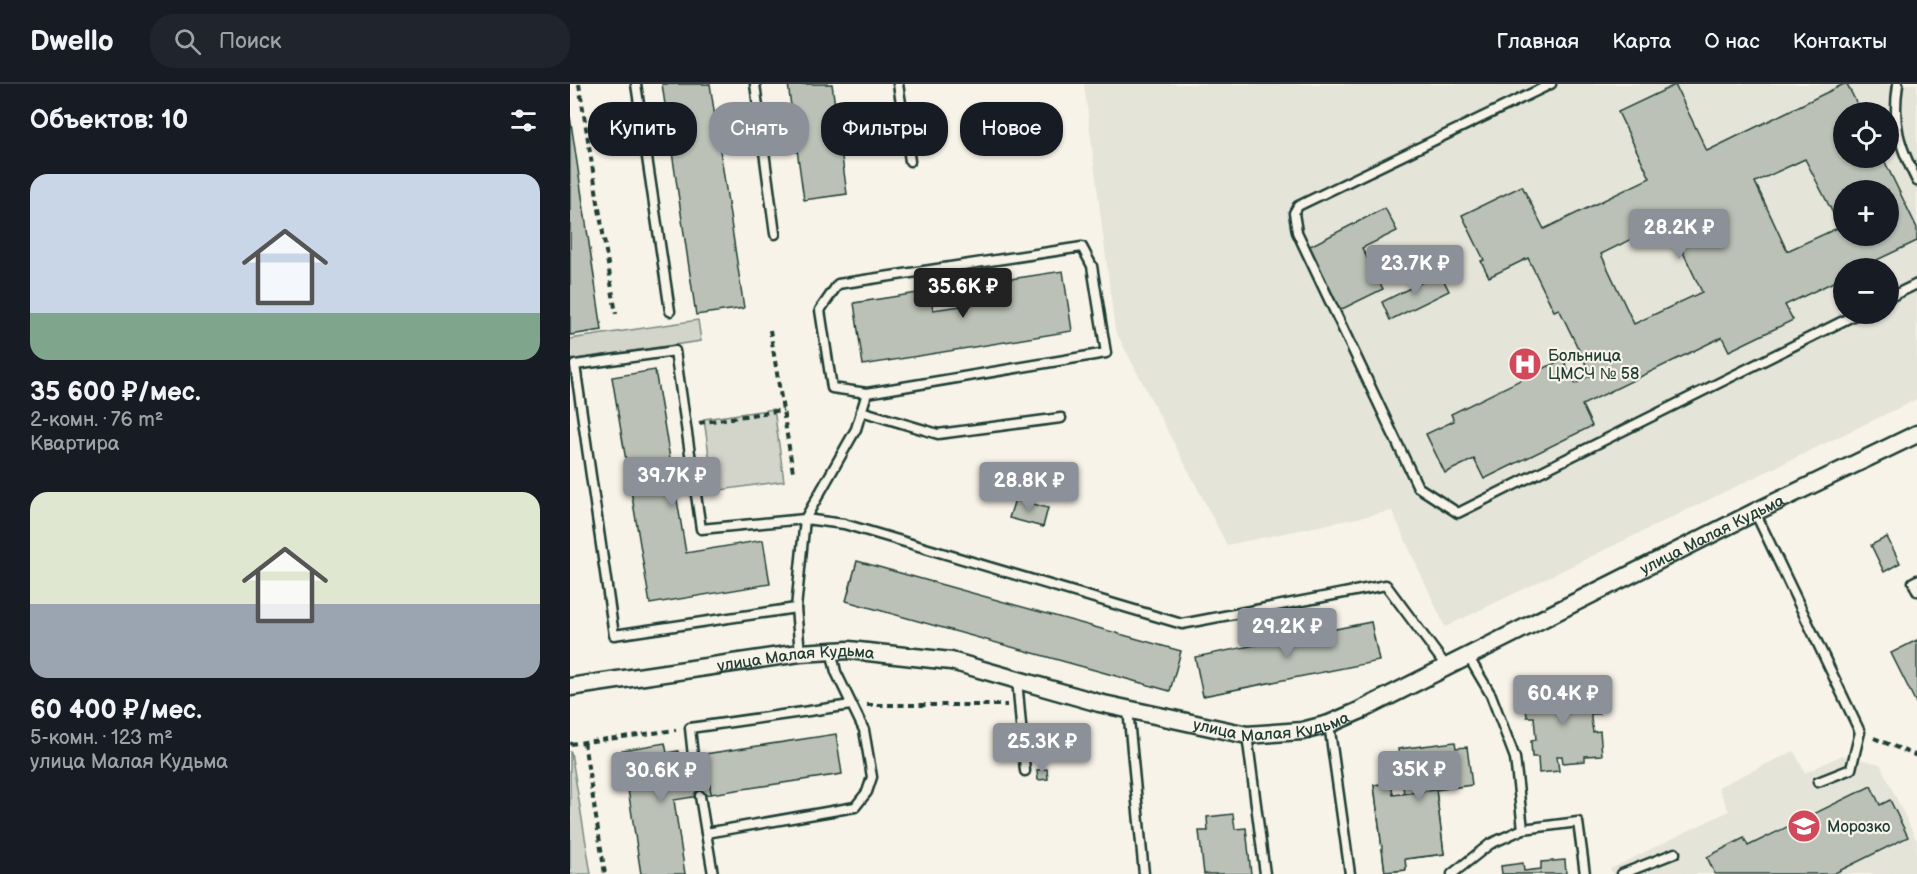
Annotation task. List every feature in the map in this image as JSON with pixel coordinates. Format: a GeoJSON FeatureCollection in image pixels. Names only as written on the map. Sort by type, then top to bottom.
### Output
{"type":"FeatureCollection","features":[{"type":"Feature","properties":{"kind":"street","name":"улица Малая Кудьма"},"geometry":{"type":"LineString","coordinates":[[570,687],[831,650],[897,654],[951,661],[1128,709],[1247,735],[1302,731],[1329,724],[1917,434]]}},
{"type":"Feature","properties":{"kind":"lane"},"geometry":{"type":"LineString","coordinates":[[636,84],[670,311]]}},
{"type":"Feature","properties":{"kind":"lane"},"geometry":{"type":"LineString","coordinates":[[755,84],[775,234]]}},
{"type":"Feature","properties":{"kind":"lane"},"geometry":{"type":"LineString","coordinates":[[898,84],[910,161]]}},
{"type":"Feature","properties":{"kind":"lane"},"geometry":{"type":"LineString","coordinates":[[1551,84],[1298,206],[1294,213],[1297,232],[1418,487],[1458,513],[1837,324]]}},
{"type":"Feature","properties":{"kind":"lane"},"geometry":{"type":"LineString","coordinates":[[1898,84],[1895,123],[1902,151],[1917,181]]}},
{"type":"Feature","properties":{"kind":"lane"},"geometry":{"type":"LineString","coordinates":[[1082,247],[1092,266],[1106,353],[867,393],[832,388],[820,310],[838,284],[1082,247]]}},
{"type":"Feature","properties":{"kind":"lane"},"geometry":{"type":"LineString","coordinates":[[1899,293],[1917,284]]}},
{"type":"Feature","properties":{"kind":"lane"},"geometry":{"type":"LineString","coordinates":[[796,608],[614,635],[575,365],[675,351],[701,529],[805,519],[844,524],[1182,624],[1386,585],[1446,666]]}},
{"type":"Feature","properties":{"kind":"lane"},"geometry":{"type":"LineString","coordinates":[[800,653],[796,608],[805,519],[856,429],[867,393]]}},
{"type":"Feature","properties":{"kind":"lane"},"geometry":{"type":"LineString","coordinates":[[861,411],[938,434],[1061,418]]}},
{"type":"Feature","properties":{"kind":"lane"},"geometry":{"type":"LineString","coordinates":[[1755,512],[1860,732],[1851,769],[1818,782]]}},
{"type":"Feature","properties":{"kind":"lane"},"geometry":{"type":"LineString","coordinates":[[1917,580],[1913,582],[1917,591]]}},
{"type":"Feature","properties":{"kind":"lane"},"geometry":{"type":"LineString","coordinates":[[706,833],[855,807],[867,792],[872,777],[864,730],[836,672],[831,650]]}},
{"type":"Feature","properties":{"kind":"lane"},"geometry":{"type":"LineString","coordinates":[[1468,656],[1491,695],[1515,758],[1523,829]]}},
{"type":"Feature","properties":{"kind":"lane"},"geometry":{"type":"LineString","coordinates":[[1017,678],[1024,771]]}},
{"type":"Feature","properties":{"kind":"lane"},"geometry":{"type":"LineString","coordinates":[[693,756],[690,728],[852,705]]}},
{"type":"Feature","properties":{"kind":"lane"},"geometry":{"type":"LineString","coordinates":[[1128,709],[1144,874]]}},
{"type":"Feature","properties":{"kind":"lane"},"geometry":{"type":"LineString","coordinates":[[1329,724],[1350,874]]}},
{"type":"Feature","properties":{"kind":"lane"},"geometry":{"type":"LineString","coordinates":[[1247,735],[1265,874]]}},
{"type":"Feature","properties":{"kind":"lane"},"geometry":{"type":"LineString","coordinates":[[700,796],[713,874]]}},
{"type":"Feature","properties":{"kind":"lane"},"geometry":{"type":"LineString","coordinates":[[1452,874],[1490,844],[1523,829],[1578,822],[1585,874]]}},
{"type":"Feature","properties":{"kind":"lane"},"geometry":{"type":"LineString","coordinates":[[1622,874],[1675,853]]}},
{"type":"Feature","properties":{"kind":"path"},"geometry":{"type":"LineString","coordinates":[[579,84],[616,314]]}},
{"type":"Feature","properties":{"kind":"path"},"geometry":{"type":"LineString","coordinates":[[770,330],[793,472]]}},
{"type":"Feature","properties":{"kind":"path"},"geometry":{"type":"LineString","coordinates":[[686,425],[783,410]]}},
{"type":"Feature","properties":{"kind":"path"},"geometry":{"type":"LineString","coordinates":[[852,705],[1018,705]]}},
{"type":"Feature","properties":{"kind":"path"},"geometry":{"type":"LineString","coordinates":[[570,744],[690,728]]}},
{"type":"Feature","properties":{"kind":"path"},"geometry":{"type":"LineString","coordinates":[[1860,732],[1917,756]]}},
{"type":"Feature","properties":{"kind":"path"},"geometry":{"type":"LineString","coordinates":[[584,742],[605,874]]}},
{"type":"Feature","properties":{"kind":"shaded area","name":"Больница ЦМСЧ № 58"},"geometry":{"type":"Polygon","coordinates":[[[1084,84],[1917,84],[1917,399],[1445,627],[1392,511],[1227,545],[1115,330],[1084,84]]]}},
{"type":"Feature","properties":{"kind":"shaded area"},"geometry":{"type":"Polygon","coordinates":[[[698,320],[701,341],[570,360],[570,339],[698,320]]]}},
{"type":"Feature","properties":{"kind":"shaded area"},"geometry":{"type":"Polygon","coordinates":[[[774,409],[784,481],[714,491],[704,419],[774,409]]]}},
{"type":"Feature","properties":{"kind":"shaded area","name":"Морозко"},"geometry":{"type":"Polygon","coordinates":[[[1794,751],[1805,773],[1842,755],[1880,764],[1917,841],[1917,874],[1613,874],[1610,869],[1729,811],[1718,787],[1794,751]]]}},
{"type":"Feature","properties":{"kind":"shaded area"},"geometry":{"type":"Polygon","coordinates":[[[571,752],[591,874],[570,874],[571,752]]]}},
{"type":"Feature","properties":{"kind":"building"},"geometry":{"type":"Polygon","coordinates":[[[662,84],[710,84],[713,102],[709,102],[709,156],[721,156],[744,308],[696,315],[673,156],[697,156],[697,102],[665,102],[662,84]]]}},
{"type":"Feature","properties":{"kind":"building"},"geometry":{"type":"Polygon","coordinates":[[[788,84],[832,84],[834,102],[821,102],[821,156],[842,156],[847,194],[804,200],[798,156],[809,156],[809,102],[790,102],[788,84]]]}},
{"type":"Feature","properties":{"kind":"building"},"geometry":{"type":"Polygon","coordinates":[[[1847,84],[1856,102],[1833,102],[1833,168],[1888,168],[1894,180],[1833,180],[1833,213],[1805,159],[1755,182],[1787,251],[1833,230],[1833,246],[1899,246],[1899,191],[1917,228],[1917,241],[1881,258],[1833,258],[1833,282],[1785,305],[1793,320],[1729,351],[1722,337],[1582,405],[1592,426],[1484,479],[1474,459],[1445,473],[1426,434],[1454,421],[1451,414],[1563,359],[1575,384],[1591,375],[1559,309],[1554,311],[1528,258],[1489,277],[1481,261],[1484,260],[1462,215],[1522,186],[1544,229],[1650,178],[1618,112],[1675,85],[1707,151],[1847,84]],[[1668,221],[1601,254],[1634,324],[1702,292],[1668,221]]]}},
{"type":"Feature","properties":{"kind":"building"},"geometry":{"type":"Polygon","coordinates":[[[570,116],[602,330],[570,335],[570,116]]]}},
{"type":"Feature","properties":{"kind":"building"},"geometry":{"type":"Polygon","coordinates":[[[1385,208],[1397,231],[1362,248],[1383,289],[1340,310],[1308,247],[1385,208]]]}},
{"type":"Feature","properties":{"kind":"building"},"geometry":{"type":"Polygon","coordinates":[[[1063,271],[1072,331],[863,365],[854,303],[930,291],[933,310],[988,302],[985,283],[1063,271]]]}},
{"type":"Feature","properties":{"kind":"building"},"geometry":{"type":"Polygon","coordinates":[[[1440,273],[1449,291],[1390,320],[1382,302],[1440,273]]]}},
{"type":"Feature","properties":{"kind":"building"},"geometry":{"type":"Polygon","coordinates":[[[655,370],[686,553],[763,540],[770,584],[650,604],[612,377],[655,370]]]}},
{"type":"Feature","properties":{"kind":"building"},"geometry":{"type":"Polygon","coordinates":[[[1015,499],[1048,508],[1043,527],[1009,518],[1015,499]]]}},
{"type":"Feature","properties":{"kind":"building"},"geometry":{"type":"Polygon","coordinates":[[[1887,537],[1900,563],[1884,572],[1871,545],[1887,537]]]}},
{"type":"Feature","properties":{"kind":"building"},"geometry":{"type":"Polygon","coordinates":[[[857,561],[1181,651],[1170,691],[846,601],[857,561]]]}},
{"type":"Feature","properties":{"kind":"building"},"geometry":{"type":"Polygon","coordinates":[[[1371,622],[1379,661],[1203,696],[1195,657],[1371,622]]]}},
{"type":"Feature","properties":{"kind":"building"},"geometry":{"type":"Polygon","coordinates":[[[1917,640],[1917,705],[1891,653],[1917,640]]]}},
{"type":"Feature","properties":{"kind":"building"},"geometry":{"type":"Polygon","coordinates":[[[1551,683],[1552,699],[1558,698],[1557,691],[1597,691],[1599,714],[1591,714],[1591,719],[1593,732],[1600,731],[1602,755],[1585,756],[1585,761],[1563,763],[1562,756],[1557,756],[1559,771],[1539,773],[1538,757],[1532,757],[1531,741],[1536,740],[1534,717],[1527,717],[1525,701],[1531,700],[1530,685],[1551,683]]]}},
{"type":"Feature","properties":{"kind":"building"},"geometry":{"type":"Polygon","coordinates":[[[836,734],[842,774],[711,794],[705,754],[836,734]]]}},
{"type":"Feature","properties":{"kind":"building"},"geometry":{"type":"Polygon","coordinates":[[[1455,742],[1456,748],[1467,747],[1472,785],[1436,790],[1444,854],[1405,859],[1406,870],[1385,872],[1374,785],[1391,783],[1393,795],[1404,794],[1398,749],[1455,742]]]}},
{"type":"Feature","properties":{"kind":"building"},"geometry":{"type":"Polygon","coordinates":[[[665,743],[667,753],[678,751],[679,758],[705,754],[711,794],[674,800],[685,874],[641,874],[622,750],[665,743]]]}},
{"type":"Feature","properties":{"kind":"building"},"geometry":{"type":"Polygon","coordinates":[[[1047,769],[1048,779],[1038,780],[1037,770],[1047,769]]]}},
{"type":"Feature","properties":{"kind":"building"},"geometry":{"type":"Polygon","coordinates":[[[1391,783],[1393,795],[1436,790],[1444,854],[1405,859],[1406,870],[1385,872],[1374,785],[1391,783]]]}},
{"type":"Feature","properties":{"kind":"building"},"geometry":{"type":"Polygon","coordinates":[[[1871,786],[1880,805],[1890,800],[1908,837],[1833,874],[1715,874],[1707,857],[1744,838],[1748,846],[1871,786]]]}},
{"type":"Feature","properties":{"kind":"building"},"geometry":{"type":"Polygon","coordinates":[[[1233,814],[1235,829],[1246,828],[1251,874],[1204,874],[1199,831],[1208,831],[1207,817],[1233,814]]]}},
{"type":"Feature","properties":{"kind":"building"},"geometry":{"type":"Polygon","coordinates":[[[1565,860],[1566,874],[1502,874],[1501,866],[1523,863],[1524,871],[1541,869],[1541,862],[1565,860]]]}},
{"type":"Feature","properties":{"kind":"place","name":"Больница ЦМСЧ № 58"},"geometry":{"type":"Point","coordinates":[1525,364]}},
{"type":"Feature","properties":{"kind":"place","name":"Морозко"},"geometry":{"type":"Point","coordinates":[1804,826]}}]}
